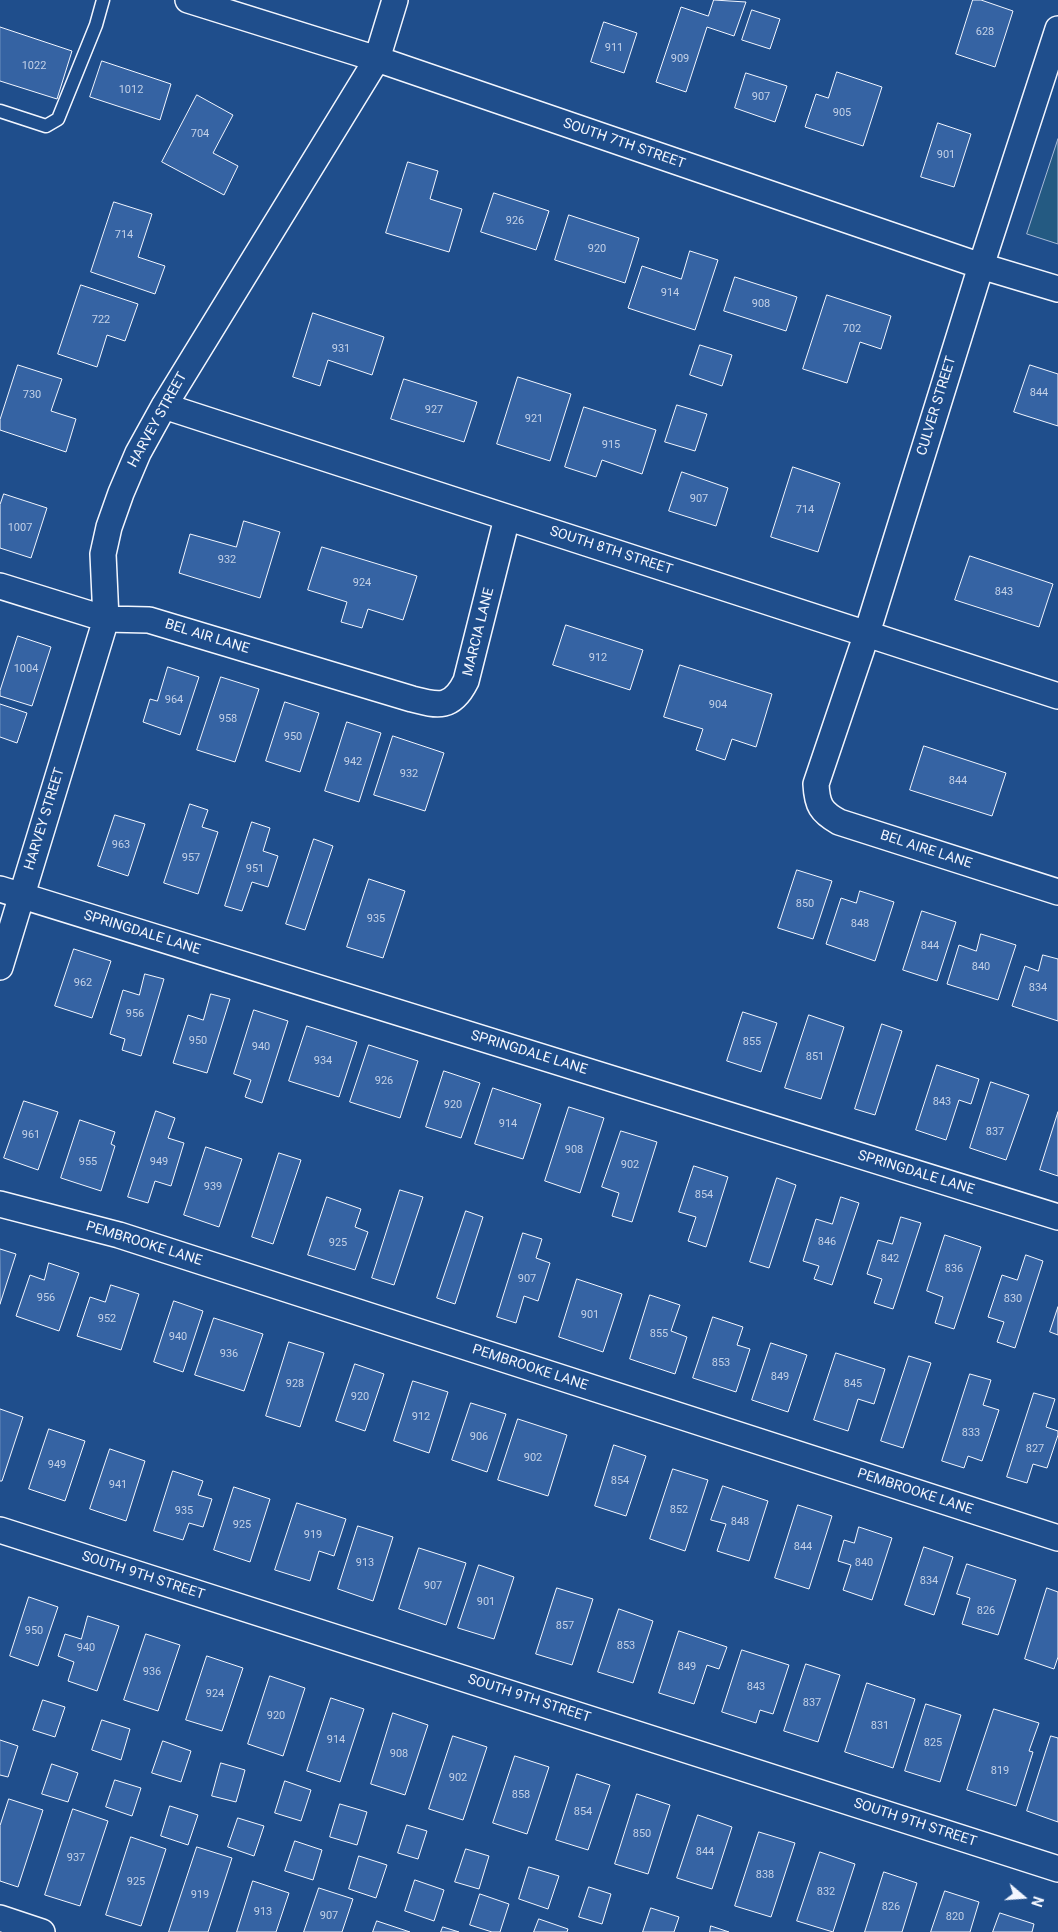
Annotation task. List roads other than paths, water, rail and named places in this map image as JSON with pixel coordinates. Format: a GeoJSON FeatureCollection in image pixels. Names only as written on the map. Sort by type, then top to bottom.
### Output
{"type":"FeatureCollection","features":[{"type":"Feature","properties":{"kind":"street","name":"SOUTH 7TH STREET"},"geometry":{"type":"LineString","coordinates":[[188,0],[377,59],[981,266],[1058,289]]}},
{"type":"Feature","properties":{"kind":"street","name":"HARVEY STREET"},"geometry":{"type":"LineString","coordinates":[[0,966],[11,893],[106,619],[103,554],[109,527],[121,493],[138,453],[164,406],[377,59],[396,0]]}},
{"type":"Feature","properties":{"kind":"street","name":"CULVER STREET"},"geometry":{"type":"LineString","coordinates":[[816,784],[867,634],[981,266],[1058,29]]}},
{"type":"Feature","properties":{"kind":"street","name":"SOUTH 8TH STREET"},"geometry":{"type":"LineString","coordinates":[[164,406],[1058,696]]}},
{"type":"Feature","properties":{"kind":"street","name":"MARCIA LANE"},"geometry":{"type":"LineString","coordinates":[[412,699],[432,704],[446,704],[454,700],[466,681],[507,518]]}},
{"type":"Feature","properties":{"kind":"street","name":"BEL AIR LANE"},"geometry":{"type":"LineString","coordinates":[[0,586],[106,619],[149,620],[412,699]]}},
{"type":"Feature","properties":{"kind":"street","name":"BEL AIRE LANE"},"geometry":{"type":"LineString","coordinates":[[816,784],[820,806],[827,815],[839,822],[1058,892]]}},
{"type":"Feature","properties":{"kind":"street","name":"SPRINGDALE LANE"},"geometry":{"type":"LineString","coordinates":[[11,893],[1058,1217]]}},
{"type":"Feature","properties":{"kind":"street","name":"PEMBROOKE LANE"},"geometry":{"type":"LineString","coordinates":[[0,1204],[119,1235],[1058,1538]]}},
{"type":"Feature","properties":{"kind":"street","name":"SOUTH 9TH STREET"},"geometry":{"type":"LineString","coordinates":[[0,1530],[1058,1869]]}},
{"type":"Feature","properties":{"kind":"street"},"geometry":{"type":"LineString","coordinates":[[0,1918],[42,1932]]}},
{"type":"Feature","properties":{"kind":"lane"},"geometry":{"type":"LineString","coordinates":[[0,111],[46,126],[58,119],[96,25],[103,0]]}}]}
